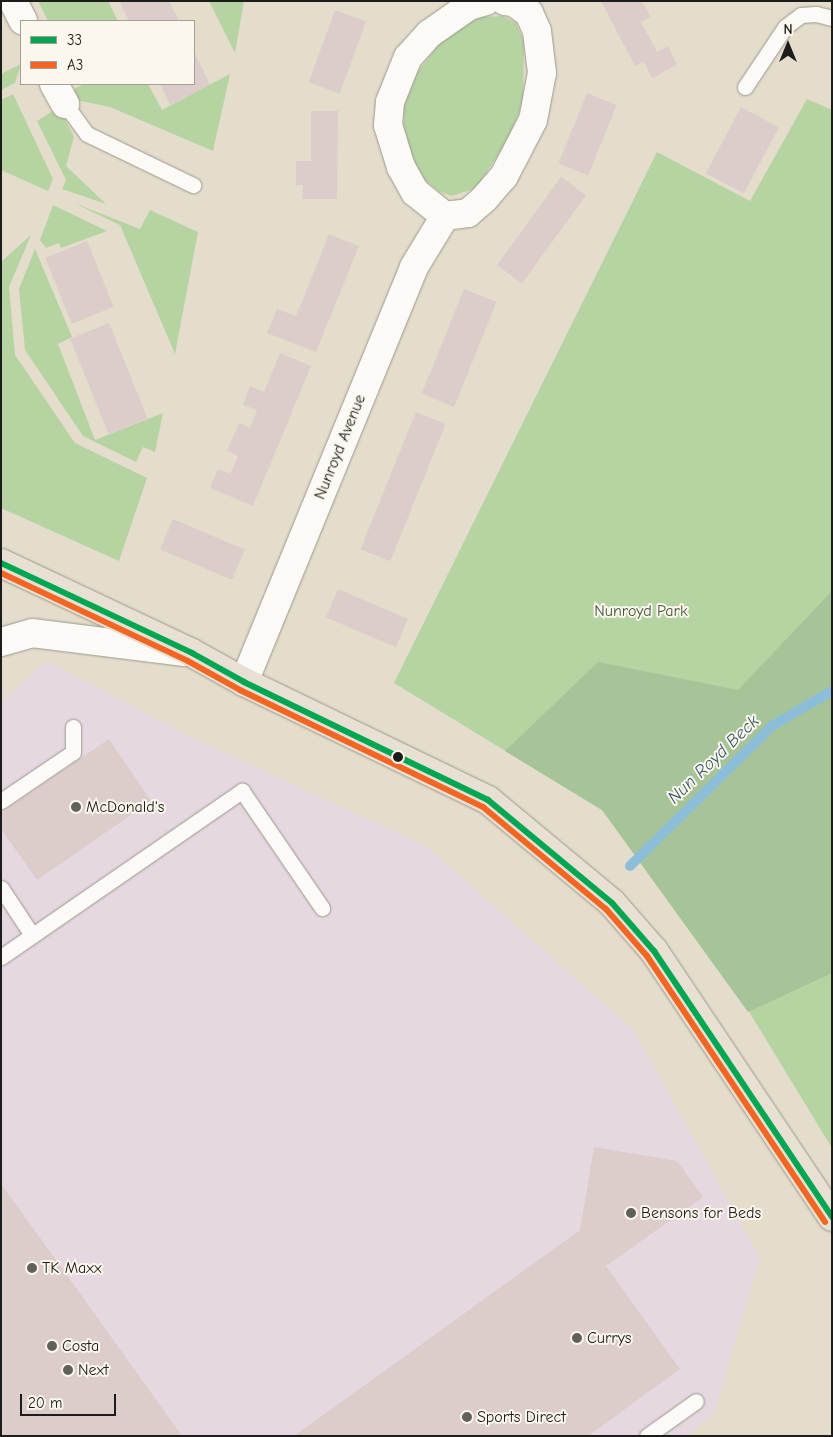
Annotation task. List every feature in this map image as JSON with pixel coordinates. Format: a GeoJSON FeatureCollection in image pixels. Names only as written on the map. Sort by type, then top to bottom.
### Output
{"type":"FeatureCollection","features":[{"type":"Feature","properties":{"kind":"main road"},"geometry":{"type":"LineString","coordinates":[[1,563],[192,653],[244,682],[488,800],[612,903],[654,950],[832,1217]]}},
{"type":"Feature","properties":{"kind":"street"},"geometry":{"type":"LineString","coordinates":[[14,1],[23,20]]}},
{"type":"Feature","properties":{"kind":"street"},"geometry":{"type":"LineString","coordinates":[[486,1],[469,6],[449,8],[408,57],[390,102],[388,125],[392,147],[415,192],[445,216],[468,213],[484,199],[504,176],[533,120],[541,89],[541,48],[529,13],[513,2],[505,1]]}},
{"type":"Feature","properties":{"kind":"street","name":"Nunroyd Avenue"},"geometry":{"type":"LineString","coordinates":[[244,682],[414,267],[445,216]]}},
{"type":"Feature","properties":{"kind":"street"},"geometry":{"type":"LineString","coordinates":[[1,642],[32,633],[192,653]]}},
{"type":"Feature","properties":{"kind":"lane"},"geometry":{"type":"LineString","coordinates":[[745,87],[785,27],[801,15],[816,14],[832,18]]}},
{"type":"Feature","properties":{"kind":"lane"},"geometry":{"type":"LineString","coordinates":[[60,94],[87,134],[193,185]]}},
{"type":"Feature","properties":{"kind":"lane"},"geometry":{"type":"LineString","coordinates":[[1,801],[73,752],[73,727]]}},
{"type":"Feature","properties":{"kind":"lane"},"geometry":{"type":"LineString","coordinates":[[1,957],[242,791],[322,908]]}},
{"type":"Feature","properties":{"kind":"lane"},"geometry":{"type":"LineString","coordinates":[[1,888],[32,935]]}},
{"type":"Feature","properties":{"kind":"lane"},"geometry":{"type":"LineString","coordinates":[[647,1436],[696,1401]]}},
{"type":"Feature","properties":{"kind":"shaded area"},"geometry":{"type":"Polygon","coordinates":[[[46,661],[184,734],[427,847],[633,1030],[760,1258],[714,1413],[687,1436],[1,1436],[1,703],[46,661]]]}},
{"type":"Feature","properties":{"kind":"green space"},"geometry":{"type":"Polygon","coordinates":[[[38,1],[108,1],[118,20],[48,20],[38,1]]]}},
{"type":"Feature","properties":{"kind":"green space"},"geometry":{"type":"Polygon","coordinates":[[[209,1],[244,1],[235,53],[209,1]]]}},
{"type":"Feature","properties":{"kind":"green space"},"geometry":{"type":"Polygon","coordinates":[[[503,16],[516,23],[524,42],[523,102],[508,140],[476,188],[452,196],[440,192],[425,180],[412,158],[404,132],[404,104],[412,79],[447,34],[481,17],[503,16]]]}},
{"type":"Feature","properties":{"kind":"green space"},"geometry":{"type":"Polygon","coordinates":[[[20,64],[15,83],[1,90],[1,74],[20,64]]]}},
{"type":"Feature","properties":{"kind":"green space"},"geometry":{"type":"Polygon","coordinates":[[[230,74],[213,151],[110,107],[76,100],[73,95],[75,88],[82,85],[149,85],[162,110],[230,74]]]}},
{"type":"Feature","properties":{"kind":"green space"},"geometry":{"type":"Polygon","coordinates":[[[13,94],[53,179],[48,191],[1,170],[1,100],[13,94]]]}},
{"type":"Feature","properties":{"kind":"green space","name":"Nunroyd Park"},"geometry":{"type":"Polygon","coordinates":[[[807,99],[832,110],[832,1148],[689,913],[602,810],[394,683],[657,152],[750,201],[807,99]]]}},
{"type":"Feature","properties":{"kind":"green space"},"geometry":{"type":"Polygon","coordinates":[[[59,107],[74,137],[66,166],[106,204],[62,189],[66,180],[37,121],[59,107]]]}},
{"type":"Feature","properties":{"kind":"green space"},"geometry":{"type":"Polygon","coordinates":[[[74,203],[140,229],[150,210],[198,232],[175,354],[120,225],[74,203]]]}},
{"type":"Feature","properties":{"kind":"green space"},"geometry":{"type":"Polygon","coordinates":[[[53,205],[107,231],[61,248],[59,243],[46,248],[40,240],[53,205]]]}},
{"type":"Feature","properties":{"kind":"green space"},"geometry":{"type":"Polygon","coordinates":[[[31,235],[9,287],[15,355],[75,443],[147,478],[119,561],[1,508],[1,262],[31,235]]]}},
{"type":"Feature","properties":{"kind":"green space"},"geometry":{"type":"Polygon","coordinates":[[[35,249],[72,337],[58,344],[95,440],[163,413],[155,452],[143,447],[136,462],[83,436],[25,350],[19,289],[35,249]]]}},
{"type":"Feature","properties":{"kind":"green space"},"geometry":{"type":"Polygon","coordinates":[[[832,591],[832,973],[748,1012],[602,810],[505,751],[598,662],[738,690],[832,591]]]}},
{"type":"Feature","properties":{"kind":"building"},"geometry":{"type":"Polygon","coordinates":[[[119,1],[169,1],[178,20],[128,20],[119,1]]]}},
{"type":"Feature","properties":{"kind":"building"},"geometry":{"type":"Polygon","coordinates":[[[601,1],[642,1],[651,17],[641,22],[657,52],[668,46],[677,65],[652,78],[644,62],[635,66],[601,1]]]}},
{"type":"Feature","properties":{"kind":"building"},"geometry":{"type":"Polygon","coordinates":[[[335,10],[366,21],[340,94],[309,82],[335,10]]]}},
{"type":"Feature","properties":{"kind":"building"},"geometry":{"type":"Polygon","coordinates":[[[195,53],[210,85],[170,105],[160,85],[195,85],[195,53]]]}},
{"type":"Feature","properties":{"kind":"building"},"geometry":{"type":"Polygon","coordinates":[[[587,93],[617,105],[588,175],[559,163],[587,93]]]}},
{"type":"Feature","properties":{"kind":"building"},"geometry":{"type":"Polygon","coordinates":[[[741,107],[779,127],[744,193],[706,173],[741,107]]]}},
{"type":"Feature","properties":{"kind":"building"},"geometry":{"type":"Polygon","coordinates":[[[311,111],[338,111],[337,199],[302,199],[303,185],[296,185],[296,161],[311,161],[311,111]]]}},
{"type":"Feature","properties":{"kind":"building"},"geometry":{"type":"Polygon","coordinates":[[[561,177],[586,195],[522,283],[497,265],[561,177]]]}},
{"type":"Feature","properties":{"kind":"building"},"geometry":{"type":"Polygon","coordinates":[[[329,234],[359,246],[316,352],[267,333],[277,309],[296,316],[329,234]]]}},
{"type":"Feature","properties":{"kind":"building"},"geometry":{"type":"Polygon","coordinates":[[[87,241],[114,307],[72,324],[45,258],[87,241]]]}},
{"type":"Feature","properties":{"kind":"building"},"geometry":{"type":"Polygon","coordinates":[[[464,289],[496,302],[454,407],[422,394],[464,289]]]}},
{"type":"Feature","properties":{"kind":"building"},"geometry":{"type":"Polygon","coordinates":[[[109,323],[148,418],[109,434],[70,339],[109,323]]]}},
{"type":"Feature","properties":{"kind":"building"},"geometry":{"type":"Polygon","coordinates":[[[280,353],[311,366],[253,506],[210,488],[218,469],[230,474],[238,456],[227,451],[239,423],[250,428],[257,410],[243,405],[250,386],[264,392],[280,353]]]}},
{"type":"Feature","properties":{"kind":"building"},"geometry":{"type":"Polygon","coordinates":[[[416,412],[446,424],[390,561],[361,549],[416,412]]]}},
{"type":"Feature","properties":{"kind":"building"},"geometry":{"type":"Polygon","coordinates":[[[173,519],[245,549],[232,580],[160,549],[173,519]]]}},
{"type":"Feature","properties":{"kind":"building"},"geometry":{"type":"Polygon","coordinates":[[[338,589],[408,619],[396,647],[326,618],[338,589]]]}},
{"type":"Feature","properties":{"kind":"building","name":"McDonald's"},"geometry":{"type":"Polygon","coordinates":[[[109,739],[151,801],[37,880],[1,829],[1,813],[109,739]]]}},
{"type":"Feature","properties":{"kind":"building"},"geometry":{"type":"Polygon","coordinates":[[[594,1147],[677,1161],[703,1197],[606,1266],[680,1369],[588,1436],[294,1436],[580,1230],[594,1147]]]}},
{"type":"Feature","properties":{"kind":"building","name":"Next"},"geometry":{"type":"Polygon","coordinates":[[[1,1184],[46,1246],[182,1436],[1,1436],[1,1184]]]}},
{"type":"Feature","properties":{"kind":"waterway","name":"Nun Royd Beck"},"geometry":{"type":"LineString","coordinates":[[630,866],[772,726],[832,691]]}},
{"type":"Feature","properties":{"kind":"transit line","name":"33"},"geometry":{"type":"LineString","coordinates":[[1,563],[192,653],[244,682],[488,800],[612,903],[654,951],[832,1217]]}},
{"type":"Feature","properties":{"kind":"transit line","name":"A3"},"geometry":{"type":"LineString","coordinates":[[1,573],[188,661],[240,690],[483,807],[606,909],[647,956],[825,1222]]}},
{"type":"Feature","properties":{"kind":"place","name":"McDonald's"},"geometry":{"type":"Point","coordinates":[76,807]}},
{"type":"Feature","properties":{"kind":"place","name":"Bensons for Beds"},"geometry":{"type":"Point","coordinates":[631,1213]}},
{"type":"Feature","properties":{"kind":"place","name":"TK Maxx"},"geometry":{"type":"Point","coordinates":[32,1268]}},
{"type":"Feature","properties":{"kind":"place","name":"Currys"},"geometry":{"type":"Point","coordinates":[577,1338]}},
{"type":"Feature","properties":{"kind":"place","name":"Costa"},"geometry":{"type":"Point","coordinates":[52,1346]}},
{"type":"Feature","properties":{"kind":"place","name":"Next"},"geometry":{"type":"Point","coordinates":[68,1370]}},
{"type":"Feature","properties":{"kind":"place","name":"Sports Direct"},"geometry":{"type":"Point","coordinates":[467,1417]}}]}
